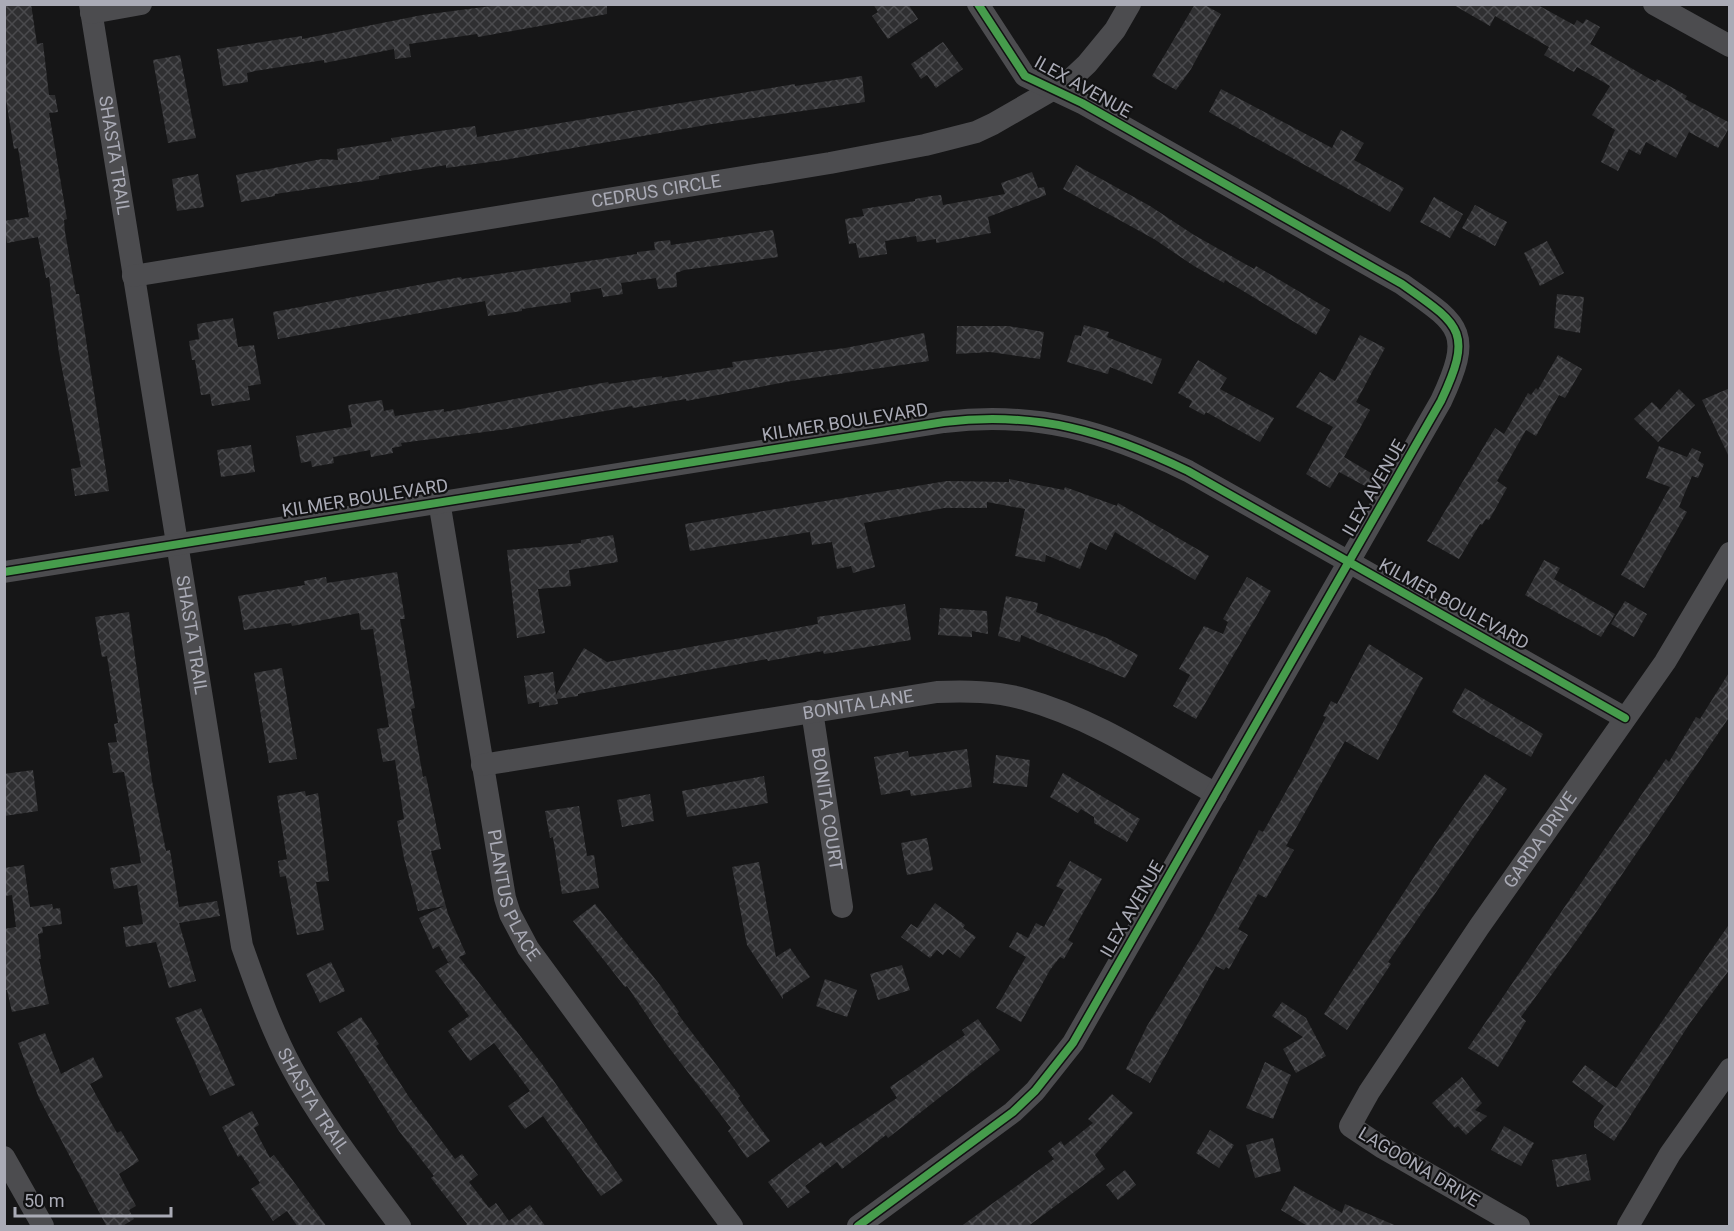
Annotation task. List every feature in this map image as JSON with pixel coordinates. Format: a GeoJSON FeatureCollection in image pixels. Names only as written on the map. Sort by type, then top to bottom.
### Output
{"type":"FeatureCollection","features":[{"type":"Feature","properties":{"kind":"street"},"geometry":{"type":"LineString","coordinates":[[90,9],[141,4]]}},
{"type":"Feature","properties":{"kind":"street","name":"ILEX AVENUE"},"geometry":{"type":"LineString","coordinates":[[858,1227],[1013,1112],[1055,1068],[1073,1043],[1349,562],[1450,381],[1460,345],[1448,320],[1402,284],[1082,103],[1025,76],[978,4]]}},
{"type":"Feature","properties":{"kind":"street","name":"CEDRUS CIRCLE"},"geometry":{"type":"LineString","coordinates":[[133,276],[806,167],[925,145],[984,128],[1071,79],[1088,64],[1115,30],[1130,4]]}},
{"type":"Feature","properties":{"kind":"street"},"geometry":{"type":"LineString","coordinates":[[1654,4],[1730,46]]}},
{"type":"Feature","properties":{"kind":"street","name":"SHASTA TRAIL"},"geometry":{"type":"LineString","coordinates":[[90,9],[242,946],[262,1002],[293,1069],[316,1108],[400,1227]]}},
{"type":"Feature","properties":{"kind":"street","name":"KILMER BOULEVARD"},"geometry":{"type":"LineString","coordinates":[[4,572],[944,422],[976,418],[1041,420],[1079,428],[1144,450],[1188,471],[1625,717]]}},
{"type":"Feature","properties":{"kind":"street","name":"PLANTUS PLACE"},"geometry":{"type":"LineString","coordinates":[[439,501],[505,898],[519,935],[732,1227]]}},
{"type":"Feature","properties":{"kind":"street","name":"GARDA DRIVE"},"geometry":{"type":"LineString","coordinates":[[1350,1126],[1369,1092],[1479,927],[1681,637],[1730,553]]}},
{"type":"Feature","properties":{"kind":"street","name":"BONITA LANE"},"geometry":{"type":"LineString","coordinates":[[482,765],[937,692],[994,693],[1022,698],[1057,709],[1110,733],[1216,794]]}},
{"type":"Feature","properties":{"kind":"street","name":"BONITA COURT"},"geometry":{"type":"LineString","coordinates":[[812,711],[842,907]]}},
{"type":"Feature","properties":{"kind":"street"},"geometry":{"type":"LineString","coordinates":[[1628,1227],[1670,1154],[1730,1069]]}},
{"type":"Feature","properties":{"kind":"street","name":"LAGOONA DRIVE"},"geometry":{"type":"LineString","coordinates":[[1350,1126],[1383,1148],[1519,1227]]}},
{"type":"Feature","properties":{"kind":"street"},"geometry":{"type":"LineString","coordinates":[[4,1157],[43,1227]]}},
{"type":"Feature","properties":{"kind":"building"},"geometry":{"type":"Polygon","coordinates":[[[4,4],[31,4],[37,44],[43,43],[49,95],[55,95],[58,112],[49,113],[67,219],[64,220],[65,232],[76,294],[79,294],[109,491],[75,496],[71,469],[81,467],[59,353],[49,277],[46,278],[38,237],[7,243],[4,221],[29,217],[18,148],[14,149],[4,87],[4,4]]]}},
{"type":"Feature","properties":{"kind":"building"},"geometry":{"type":"Polygon","coordinates":[[[507,4],[607,4],[607,14],[478,37],[477,34],[409,44],[411,57],[395,59],[394,49],[324,63],[324,60],[255,71],[247,73],[248,82],[223,86],[217,49],[302,36],[302,39],[422,15],[507,4]]]}},
{"type":"Feature","properties":{"kind":"building"},"geometry":{"type":"Polygon","coordinates":[[[873,4],[908,4],[918,19],[888,39],[872,16],[878,12],[873,4]]]}},
{"type":"Feature","properties":{"kind":"building"},"geometry":{"type":"Polygon","coordinates":[[[1195,4],[1203,4],[1221,14],[1191,69],[1176,90],[1152,76],[1195,4]]]}},
{"type":"Feature","properties":{"kind":"building"},"geometry":{"type":"Polygon","coordinates":[[[1452,4],[1536,4],[1574,25],[1577,20],[1583,24],[1586,19],[1600,27],[1590,44],[1655,82],[1657,79],[1687,96],[1685,99],[1730,123],[1730,126],[1718,148],[1689,132],[1676,158],[1646,142],[1640,155],[1629,149],[1618,171],[1601,162],[1615,130],[1592,115],[1610,86],[1577,67],[1574,72],[1544,55],[1549,47],[1495,16],[1490,26],[1452,4]]]}},
{"type":"Feature","properties":{"kind":"building"},"geometry":{"type":"Polygon","coordinates":[[[943,42],[963,69],[936,88],[927,75],[921,79],[911,64],[943,42]]]}},
{"type":"Feature","properties":{"kind":"building"},"geometry":{"type":"Polygon","coordinates":[[[180,55],[196,138],[168,143],[153,60],[180,55]]]}},
{"type":"Feature","properties":{"kind":"building"},"geometry":{"type":"Polygon","coordinates":[[[862,76],[865,102],[712,124],[504,160],[446,168],[446,165],[379,176],[379,179],[275,194],[275,196],[241,202],[236,175],[322,159],[338,160],[337,149],[392,141],[391,138],[475,126],[477,137],[795,84],[795,86],[862,76]]]}},
{"type":"Feature","properties":{"kind":"building"},"geometry":{"type":"Polygon","coordinates":[[[1221,89],[1332,148],[1341,130],[1364,143],[1354,160],[1404,188],[1390,212],[1209,112],[1221,89]]]}},
{"type":"Feature","properties":{"kind":"building"},"geometry":{"type":"Polygon","coordinates":[[[1076,165],[1150,206],[1194,235],[1254,269],[1256,266],[1330,310],[1316,335],[1225,280],[1224,283],[1194,266],[1154,239],[1063,189],[1076,165]]]}},
{"type":"Feature","properties":{"kind":"building"},"geometry":{"type":"Polygon","coordinates":[[[1032,172],[1038,188],[1044,187],[1046,195],[988,217],[991,233],[936,243],[936,239],[917,242],[916,236],[885,241],[887,254],[859,258],[856,243],[849,244],[845,219],[864,216],[862,209],[941,195],[943,205],[1005,194],[1001,183],[1032,172]]]}},
{"type":"Feature","properties":{"kind":"building"},"geometry":{"type":"Polygon","coordinates":[[[198,174],[204,207],[177,211],[172,179],[198,174]]]}},
{"type":"Feature","properties":{"kind":"building"},"geometry":{"type":"Polygon","coordinates":[[[1434,197],[1463,214],[1450,238],[1420,222],[1434,197]]]}},
{"type":"Feature","properties":{"kind":"building"},"geometry":{"type":"Polygon","coordinates":[[[1475,205],[1507,222],[1495,246],[1462,228],[1475,205]]]}},
{"type":"Feature","properties":{"kind":"building"},"geometry":{"type":"Polygon","coordinates":[[[773,230],[778,257],[684,270],[676,273],[677,287],[658,289],[656,278],[621,283],[623,294],[603,297],[601,288],[570,293],[571,302],[522,309],[522,311],[488,316],[485,301],[278,339],[273,312],[461,277],[462,279],[637,254],[637,252],[655,250],[654,242],[670,240],[671,245],[773,230]]]}},
{"type":"Feature","properties":{"kind":"building"},"geometry":{"type":"Polygon","coordinates":[[[1547,241],[1564,273],[1540,286],[1524,253],[1547,241]]]}},
{"type":"Feature","properties":{"kind":"building"},"geometry":{"type":"Polygon","coordinates":[[[1557,294],[1584,297],[1580,333],[1554,328],[1557,294]]]}},
{"type":"Feature","properties":{"kind":"building"},"geometry":{"type":"Polygon","coordinates":[[[233,318],[238,347],[254,345],[261,384],[248,386],[250,400],[212,406],[210,394],[201,395],[189,341],[199,339],[197,324],[233,318]]]}},
{"type":"Feature","properties":{"kind":"building"},"geometry":{"type":"Polygon","coordinates":[[[1084,325],[1109,332],[1107,337],[1162,359],[1152,384],[1110,367],[1108,374],[1067,362],[1075,335],[1081,336],[1084,325]]]}},
{"type":"Feature","properties":{"kind":"building"},"geometry":{"type":"Polygon","coordinates":[[[957,326],[1008,326],[1044,332],[1040,359],[990,352],[956,354],[957,326]]]}},
{"type":"Feature","properties":{"kind":"building"},"geometry":{"type":"Polygon","coordinates":[[[924,333],[929,361],[791,381],[686,401],[686,399],[633,408],[632,406],[507,429],[401,443],[402,446],[392,448],[393,453],[371,457],[370,450],[333,457],[334,463],[312,467],[311,461],[301,463],[296,436],[352,427],[348,405],[382,400],[384,411],[393,409],[395,416],[444,409],[444,412],[608,382],[609,384],[662,376],[662,378],[733,367],[732,362],[845,348],[924,333]]]}},
{"type":"Feature","properties":{"kind":"building"},"geometry":{"type":"Polygon","coordinates":[[[1360,335],[1385,348],[1356,402],[1370,410],[1344,457],[1376,476],[1369,488],[1339,472],[1330,488],[1306,474],[1333,427],[1296,407],[1320,372],[1335,381],[1360,335]]]}},
{"type":"Feature","properties":{"kind":"building"},"geometry":{"type":"Polygon","coordinates":[[[1558,355],[1582,369],[1565,398],[1559,395],[1536,436],[1526,430],[1497,481],[1507,488],[1489,520],[1486,519],[1482,525],[1480,524],[1459,559],[1427,541],[1495,428],[1504,434],[1528,393],[1531,395],[1536,388],[1538,390],[1558,355]]]}},
{"type":"Feature","properties":{"kind":"building"},"geometry":{"type":"Polygon","coordinates":[[[1198,360],[1227,378],[1220,389],[1274,418],[1260,442],[1206,412],[1204,415],[1189,407],[1192,401],[1178,393],[1198,360]]]}},
{"type":"Feature","properties":{"kind":"building"},"geometry":{"type":"Polygon","coordinates":[[[1730,388],[1730,459],[1702,400],[1730,388]]]}},
{"type":"Feature","properties":{"kind":"building"},"geometry":{"type":"Polygon","coordinates":[[[1679,389],[1695,405],[1658,442],[1634,419],[1652,402],[1660,410],[1679,389]]]}},
{"type":"Feature","properties":{"kind":"building"},"geometry":{"type":"Polygon","coordinates":[[[251,445],[255,472],[221,477],[217,450],[251,445]]]}},
{"type":"Feature","properties":{"kind":"building"},"geometry":{"type":"Polygon","coordinates":[[[1659,446],[1687,457],[1692,448],[1701,452],[1698,461],[1704,464],[1698,478],[1692,476],[1679,507],[1687,512],[1644,588],[1621,575],[1670,487],[1646,478],[1659,446]]]}},
{"type":"Feature","properties":{"kind":"building"},"geometry":{"type":"Polygon","coordinates":[[[1009,479],[1064,490],[1065,487],[1117,506],[1118,503],[1209,556],[1195,580],[1115,532],[1106,550],[1090,542],[1080,569],[1046,555],[1045,562],[1015,556],[1025,509],[987,502],[987,508],[944,508],[864,523],[875,567],[853,573],[851,566],[837,569],[832,542],[812,545],[810,532],[690,551],[685,524],[947,481],[1009,482],[1009,479]]]}},
{"type":"Feature","properties":{"kind":"building"},"geometry":{"type":"Polygon","coordinates":[[[613,535],[618,562],[569,570],[571,586],[538,589],[545,633],[517,638],[507,550],[581,543],[581,540],[613,535]]]}},
{"type":"Feature","properties":{"kind":"building"},"geometry":{"type":"Polygon","coordinates":[[[1544,560],[1560,568],[1554,579],[1615,614],[1601,637],[1525,595],[1544,560]]]}},
{"type":"Feature","properties":{"kind":"building"},"geometry":{"type":"Polygon","coordinates":[[[397,572],[405,619],[400,619],[415,708],[411,709],[423,777],[426,776],[441,849],[431,851],[448,914],[466,954],[459,957],[542,1064],[623,1181],[601,1196],[543,1116],[525,1129],[508,1106],[530,1091],[494,1043],[470,1061],[448,1031],[469,1016],[435,971],[451,961],[448,962],[439,946],[433,949],[419,918],[444,906],[418,911],[404,858],[397,821],[404,819],[395,760],[383,762],[377,729],[389,727],[373,629],[361,630],[359,613],[292,626],[291,623],[244,630],[238,596],[305,585],[304,581],[326,577],[327,583],[397,572]]]}},
{"type":"Feature","properties":{"kind":"building"},"geometry":{"type":"Polygon","coordinates":[[[1247,577],[1271,591],[1196,719],[1173,706],[1190,675],[1179,669],[1204,626],[1223,634],[1228,622],[1223,619],[1247,577]]]}},
{"type":"Feature","properties":{"kind":"building"},"geometry":{"type":"Polygon","coordinates":[[[1006,596],[1038,603],[1036,612],[1107,638],[1138,655],[1125,678],[1021,635],[1020,642],[998,636],[1006,596]]]}},
{"type":"Feature","properties":{"kind":"building"},"geometry":{"type":"Polygon","coordinates":[[[1625,601],[1647,614],[1634,637],[1611,624],[1625,601]]]}},
{"type":"Feature","properties":{"kind":"building"},"geometry":{"type":"Polygon","coordinates":[[[905,604],[911,640],[824,654],[823,651],[768,661],[767,659],[578,694],[578,696],[557,699],[558,704],[539,707],[539,702],[528,704],[524,676],[553,672],[556,695],[584,648],[607,662],[818,624],[817,617],[905,604]]]}},
{"type":"Feature","properties":{"kind":"building"},"geometry":{"type":"Polygon","coordinates":[[[940,608],[987,611],[988,634],[972,631],[972,637],[938,635],[940,608]]]}},
{"type":"Feature","properties":{"kind":"building"},"geometry":{"type":"Polygon","coordinates":[[[129,612],[152,781],[166,851],[170,850],[179,907],[217,901],[220,916],[179,923],[196,981],[169,988],[156,942],[126,947],[123,927],[143,924],[137,885],[114,889],[110,868],[141,863],[124,772],[113,773],[108,743],[117,742],[114,724],[118,723],[107,656],[102,657],[95,617],[129,612]]]}},
{"type":"Feature","properties":{"kind":"building"},"geometry":{"type":"Polygon","coordinates":[[[1369,644],[1423,678],[1378,760],[1345,741],[1286,846],[1294,850],[1266,898],[1258,894],[1238,929],[1248,935],[1229,969],[1226,967],[1224,970],[1216,966],[1150,1083],[1126,1069],[1147,1026],[1205,932],[1259,830],[1263,832],[1300,767],[1326,717],[1323,716],[1331,701],[1337,704],[1369,644]]]}},
{"type":"Feature","properties":{"kind":"building"},"geometry":{"type":"Polygon","coordinates":[[[282,668],[297,759],[269,763],[254,673],[282,668]]]}},
{"type":"Feature","properties":{"kind":"building"},"geometry":{"type":"Polygon","coordinates":[[[1730,671],[1730,716],[1582,933],[1521,1017],[1526,1021],[1498,1067],[1468,1048],[1666,759],[1669,762],[1696,717],[1700,719],[1730,671]]]}},
{"type":"Feature","properties":{"kind":"building"},"geometry":{"type":"Polygon","coordinates":[[[1465,688],[1543,734],[1531,757],[1452,712],[1465,688]]]}},
{"type":"Feature","properties":{"kind":"building"},"geometry":{"type":"Polygon","coordinates":[[[967,749],[972,787],[911,796],[910,790],[881,795],[874,757],[908,751],[909,757],[967,749]]]}},
{"type":"Feature","properties":{"kind":"building"},"geometry":{"type":"Polygon","coordinates":[[[996,755],[1030,760],[1027,787],[993,783],[996,755]]]}},
{"type":"Feature","properties":{"kind":"building"},"geometry":{"type":"Polygon","coordinates":[[[33,770],[38,811],[4,816],[4,774],[33,770]]]}},
{"type":"Feature","properties":{"kind":"building"},"geometry":{"type":"Polygon","coordinates":[[[1063,773],[1140,819],[1127,842],[1094,823],[1094,817],[1081,809],[1078,813],[1050,797],[1063,773]]]}},
{"type":"Feature","properties":{"kind":"building"},"geometry":{"type":"Polygon","coordinates":[[[1485,774],[1507,789],[1388,962],[1391,964],[1347,1030],[1324,1014],[1435,845],[1485,774]]]}},
{"type":"Feature","properties":{"kind":"building"},"geometry":{"type":"Polygon","coordinates":[[[764,776],[768,803],[687,817],[682,791],[764,776]]]}},
{"type":"Feature","properties":{"kind":"building"},"geometry":{"type":"Polygon","coordinates":[[[305,791],[306,796],[318,793],[329,881],[316,882],[324,930],[297,935],[286,876],[280,877],[278,861],[287,859],[277,796],[305,791]]]}},
{"type":"Feature","properties":{"kind":"building"},"geometry":{"type":"Polygon","coordinates":[[[650,794],[654,821],[622,827],[617,800],[650,794]]]}},
{"type":"Feature","properties":{"kind":"building"},"geometry":{"type":"Polygon","coordinates":[[[579,806],[587,856],[594,855],[599,888],[562,894],[553,837],[550,838],[545,811],[579,806]]]}},
{"type":"Feature","properties":{"kind":"building"},"geometry":{"type":"Polygon","coordinates":[[[927,838],[933,870],[907,875],[901,843],[927,838]]]}},
{"type":"Feature","properties":{"kind":"building"},"geometry":{"type":"Polygon","coordinates":[[[1070,861],[1102,879],[1068,940],[1073,943],[1064,959],[1060,957],[1050,970],[1021,1022],[996,1008],[1026,957],[1009,947],[1017,932],[1028,938],[1036,923],[1044,927],[1064,890],[1056,886],[1070,861]]]}},
{"type":"Feature","properties":{"kind":"building"},"geometry":{"type":"Polygon","coordinates":[[[759,862],[776,957],[790,948],[810,977],[783,995],[783,999],[747,945],[732,867],[759,862]]]}},
{"type":"Feature","properties":{"kind":"building"},"geometry":{"type":"Polygon","coordinates":[[[24,865],[30,907],[52,904],[53,909],[60,908],[62,924],[42,927],[43,933],[38,934],[41,959],[39,959],[49,1004],[12,1012],[7,990],[4,990],[4,929],[16,927],[12,895],[4,896],[4,868],[24,865]]]}},
{"type":"Feature","properties":{"kind":"building"},"geometry":{"type":"Polygon","coordinates":[[[935,903],[965,925],[963,928],[976,937],[960,958],[948,949],[943,955],[937,950],[930,958],[901,937],[911,924],[917,928],[935,903]]]}},
{"type":"Feature","properties":{"kind":"building"},"geometry":{"type":"Polygon","coordinates":[[[595,904],[660,985],[679,1012],[677,1013],[740,1096],[738,1098],[770,1141],[747,1158],[728,1131],[731,1128],[667,1045],[627,986],[625,987],[573,921],[595,904]]]}},
{"type":"Feature","properties":{"kind":"building"},"geometry":{"type":"Polygon","coordinates":[[[1730,923],[1730,969],[1690,1023],[1614,1141],[1594,1127],[1594,1121],[1604,1106],[1572,1082],[1585,1065],[1616,1088],[1730,923]]]}},
{"type":"Feature","properties":{"kind":"building"},"geometry":{"type":"Polygon","coordinates":[[[331,962],[345,991],[320,1003],[306,974],[331,962]]]}},
{"type":"Feature","properties":{"kind":"building"},"geometry":{"type":"Polygon","coordinates":[[[902,965],[910,990],[878,1000],[870,974],[902,965]]]}},
{"type":"Feature","properties":{"kind":"building"},"geometry":{"type":"Polygon","coordinates":[[[825,979],[857,990],[847,1017],[816,1006],[825,979]]]}},
{"type":"Feature","properties":{"kind":"building"},"geometry":{"type":"Polygon","coordinates":[[[1282,1002],[1306,1018],[1326,1056],[1296,1073],[1283,1049],[1303,1037],[1272,1016],[1282,1002]]]}},
{"type":"Feature","properties":{"kind":"building"},"geometry":{"type":"Polygon","coordinates":[[[201,1008],[235,1085],[210,1096],[175,1018],[201,1008]]]}},
{"type":"Feature","properties":{"kind":"building"},"geometry":{"type":"Polygon","coordinates":[[[361,1017],[379,1044],[376,1046],[409,1097],[455,1159],[462,1154],[478,1175],[469,1182],[489,1208],[496,1203],[509,1221],[530,1205],[546,1227],[464,1227],[467,1224],[431,1178],[434,1176],[399,1131],[337,1032],[361,1017]]]}},
{"type":"Feature","properties":{"kind":"building"},"geometry":{"type":"Polygon","coordinates":[[[978,1019],[1000,1050],[888,1138],[886,1135],[842,1169],[837,1162],[805,1186],[810,1192],[788,1208],[768,1182],[821,1142],[825,1147],[897,1098],[890,1087],[965,1035],[962,1030],[978,1019]]]}},
{"type":"Feature","properties":{"kind":"building"},"geometry":{"type":"Polygon","coordinates":[[[45,1033],[61,1074],[93,1057],[103,1077],[90,1084],[117,1133],[121,1131],[139,1161],[119,1174],[136,1206],[129,1210],[134,1219],[121,1227],[107,1227],[39,1098],[18,1043],[45,1033]]]}},
{"type":"Feature","properties":{"kind":"building"},"geometry":{"type":"Polygon","coordinates":[[[1265,1062],[1291,1075],[1273,1119],[1246,1108],[1265,1062]]]}},
{"type":"Feature","properties":{"kind":"building"},"geometry":{"type":"Polygon","coordinates":[[[1462,1077],[1482,1103],[1475,1110],[1487,1116],[1466,1135],[1458,1126],[1455,1128],[1432,1103],[1462,1077]]]}},
{"type":"Feature","properties":{"kind":"building"},"geometry":{"type":"Polygon","coordinates":[[[1112,1094],[1133,1113],[1095,1155],[1105,1169],[1027,1227],[960,1227],[1054,1159],[1048,1151],[1061,1141],[1064,1146],[1093,1123],[1088,1119],[1112,1094]]]}},
{"type":"Feature","properties":{"kind":"building"},"geometry":{"type":"Polygon","coordinates":[[[252,1111],[259,1125],[254,1128],[270,1158],[274,1155],[327,1227],[298,1227],[287,1211],[273,1221],[251,1189],[260,1183],[241,1155],[238,1157],[222,1127],[252,1111]]]}},
{"type":"Feature","properties":{"kind":"building"},"geometry":{"type":"Polygon","coordinates":[[[1504,1126],[1534,1143],[1521,1166],[1491,1150],[1504,1126]]]}},
{"type":"Feature","properties":{"kind":"building"},"geometry":{"type":"Polygon","coordinates":[[[1210,1130],[1234,1145],[1219,1168],[1196,1153],[1210,1130]]]}},
{"type":"Feature","properties":{"kind":"building"},"geometry":{"type":"Polygon","coordinates":[[[1273,1138],[1281,1171],[1255,1178],[1246,1145],[1273,1138]]]}},
{"type":"Feature","properties":{"kind":"building"},"geometry":{"type":"Polygon","coordinates":[[[1586,1154],[1591,1180],[1557,1187],[1552,1160],[1586,1154]]]}},
{"type":"Feature","properties":{"kind":"building"},"geometry":{"type":"Polygon","coordinates":[[[1125,1170],[1136,1185],[1118,1200],[1106,1185],[1125,1170]]]}},
{"type":"Feature","properties":{"kind":"building"},"geometry":{"type":"Polygon","coordinates":[[[1294,1186],[1342,1213],[1345,1204],[1399,1227],[1309,1227],[1281,1210],[1294,1186]]]}},
{"type":"Feature","properties":{"kind":"cycle path"},"geometry":{"type":"LineString","coordinates":[[858,1226],[1013,1112],[1035,1091],[1073,1043],[1441,401],[1457,359],[1456,332],[1449,321],[1402,284],[1082,103],[1025,76],[978,4]]}},
{"type":"Feature","properties":{"kind":"cycle path"},"geometry":{"type":"LineString","coordinates":[[4,572],[944,422],[1010,419],[1070,427],[1099,435],[1188,471],[1625,718]]}}]}
